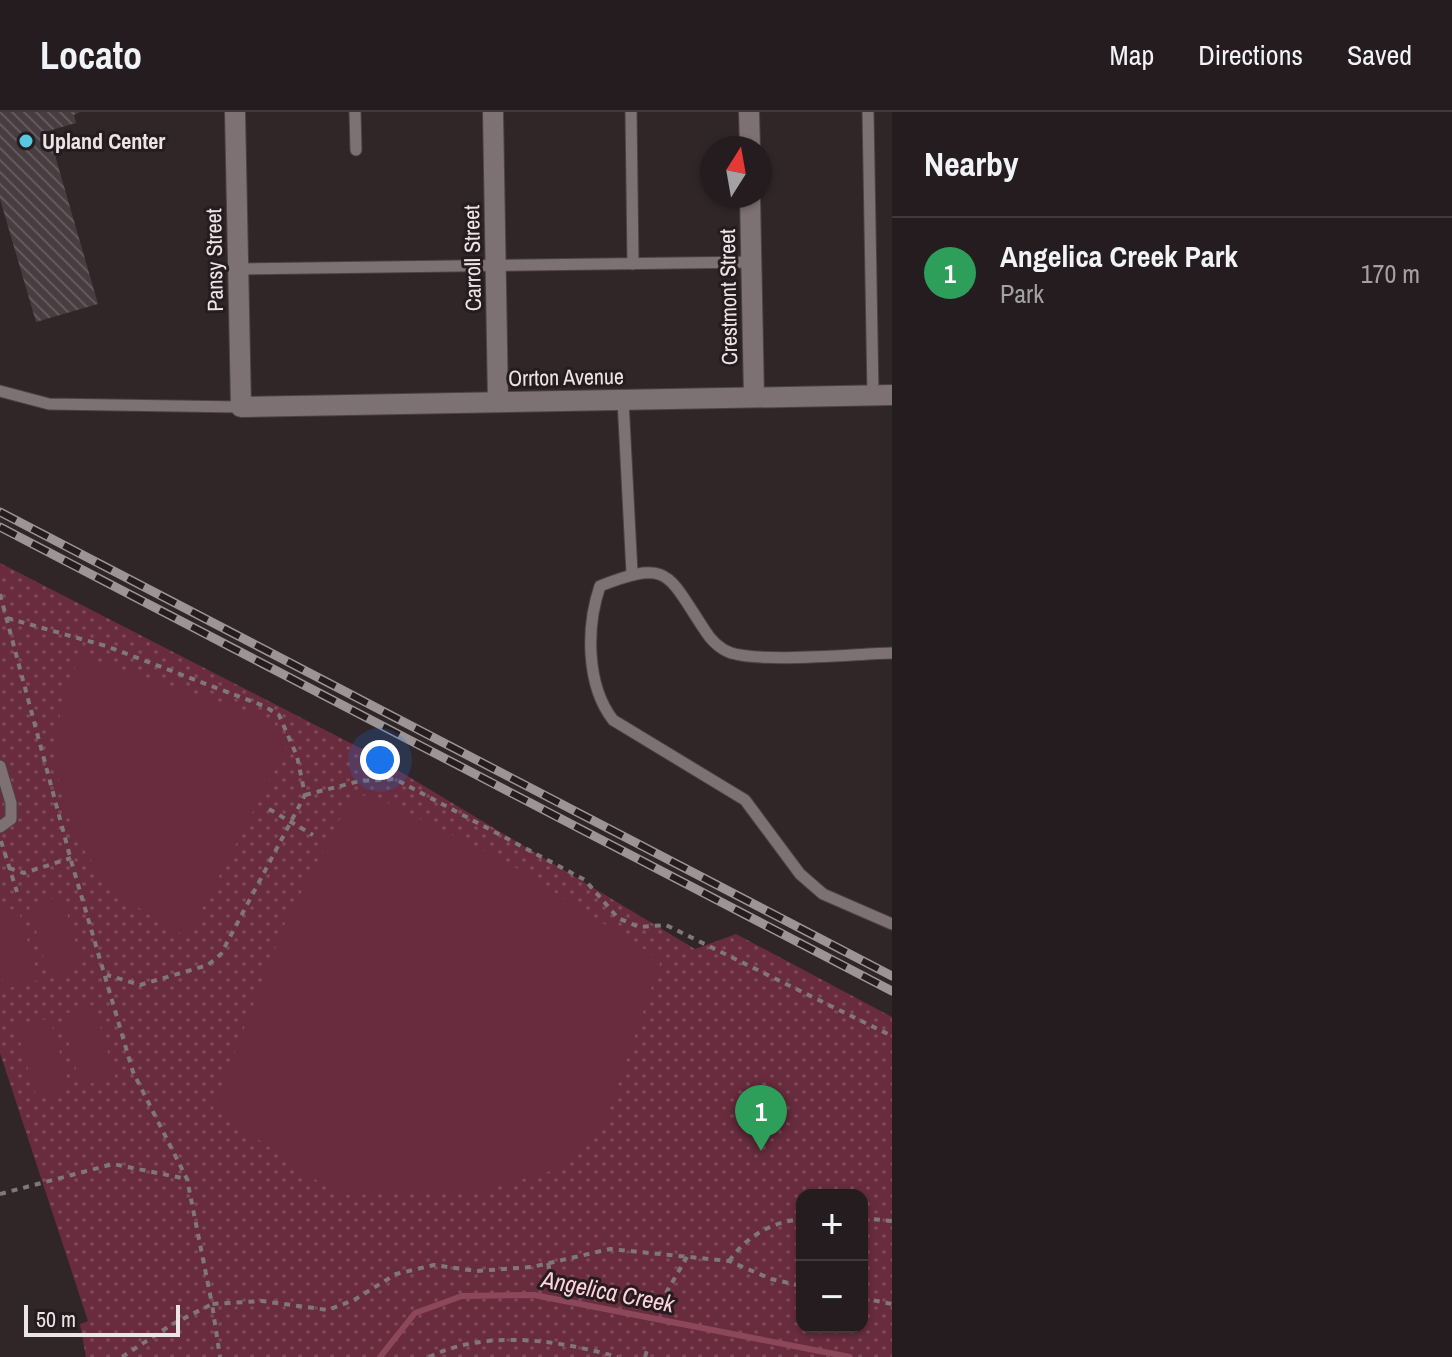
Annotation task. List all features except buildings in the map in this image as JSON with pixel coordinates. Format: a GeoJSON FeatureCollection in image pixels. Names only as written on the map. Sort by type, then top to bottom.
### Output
{"type":"FeatureCollection","features":[{"type":"Feature","properties":{"kind":"street","name":"Pansy Street"},"geometry":{"type":"LineString","coordinates":[[235,112],[241,407]]}},
{"type":"Feature","properties":{"kind":"street","name":"Carroll Street"},"geometry":{"type":"LineString","coordinates":[[493,112],[498,402]]}},
{"type":"Feature","properties":{"kind":"street"},"geometry":{"type":"LineString","coordinates":[[749,112],[750,136]]}},
{"type":"Feature","properties":{"kind":"street","name":"Crestmont Street"},"geometry":{"type":"LineString","coordinates":[[750,208],[754,397]]}},
{"type":"Feature","properties":{"kind":"street","name":"Orrton Avenue"},"geometry":{"type":"LineString","coordinates":[[241,407],[882,395]]}},
{"type":"Feature","properties":{"kind":"lane"},"geometry":{"type":"LineString","coordinates":[[355,112],[356,150]]}},
{"type":"Feature","properties":{"kind":"lane"},"geometry":{"type":"LineString","coordinates":[[631,112],[633,264]]}},
{"type":"Feature","properties":{"kind":"lane"},"geometry":{"type":"LineString","coordinates":[[868,112],[882,395]]}},
{"type":"Feature","properties":{"kind":"lane"},"geometry":{"type":"LineString","coordinates":[[239,269],[752,262]]}},
{"type":"Feature","properties":{"kind":"lane"},"geometry":{"type":"LineString","coordinates":[[0,391],[49,404],[241,407]]}},
{"type":"Feature","properties":{"kind":"lane"},"geometry":{"type":"LineString","coordinates":[[623,400],[632,573]]}},
{"type":"Feature","properties":{"kind":"lane"},"geometry":{"type":"LineString","coordinates":[[892,653],[732,653],[708,635],[671,578],[658,571],[632,573],[600,586],[592,609],[593,675],[600,704],[613,720],[745,800],[800,874],[823,894],[892,924]]}},
{"type":"Feature","properties":{"kind":"lane"},"geometry":{"type":"LineString","coordinates":[[0,766],[12,811],[11,819],[0,827]]}},
{"type":"Feature","properties":{"kind":"path"},"geometry":{"type":"LineString","coordinates":[[0,594],[133,1072],[187,1179],[220,1357]]}},
{"type":"Feature","properties":{"kind":"path"},"geometry":{"type":"LineString","coordinates":[[7,618],[106,646],[264,706],[279,715],[297,756],[305,795],[221,954],[208,965],[140,985],[107,975]]}},
{"type":"Feature","properties":{"kind":"path"},"geometry":{"type":"LineString","coordinates":[[305,795],[360,781],[395,779],[585,880],[618,918],[639,927],[666,925],[892,1036]]}},
{"type":"Feature","properties":{"kind":"path"},"geometry":{"type":"LineString","coordinates":[[269,809],[313,835]]}},
{"type":"Feature","properties":{"kind":"path"},"geometry":{"type":"LineString","coordinates":[[0,839],[17,892]]}},
{"type":"Feature","properties":{"kind":"path"},"geometry":{"type":"LineString","coordinates":[[9,868],[24,873],[71,858]]}},
{"type":"Feature","properties":{"kind":"path"},"geometry":{"type":"LineString","coordinates":[[0,1194],[113,1164],[187,1179]]}},
{"type":"Feature","properties":{"kind":"path"},"geometry":{"type":"LineString","coordinates":[[868,1219],[892,1221]]}},
{"type":"Feature","properties":{"kind":"path"},"geometry":{"type":"LineString","coordinates":[[729,1261],[741,1243],[760,1230],[796,1221]]}},
{"type":"Feature","properties":{"kind":"path"},"geometry":{"type":"LineString","coordinates":[[122,1357],[171,1325],[212,1304],[262,1301],[328,1310],[354,1300],[396,1274],[434,1265],[476,1271],[548,1263],[610,1249],[729,1261],[771,1279],[796,1285]]}},
{"type":"Feature","properties":{"kind":"path"},"geometry":{"type":"LineString","coordinates":[[666,1293],[687,1257]]}},
{"type":"Feature","properties":{"kind":"path"},"geometry":{"type":"LineString","coordinates":[[548,1263],[553,1286]]}},
{"type":"Feature","properties":{"kind":"path"},"geometry":{"type":"LineString","coordinates":[[868,1299],[892,1304]]}},
{"type":"Feature","properties":{"kind":"path"},"geometry":{"type":"LineString","coordinates":[[429,1357],[444,1350],[503,1339],[554,1343],[618,1357]]}},
{"type":"Feature","properties":{"kind":"path"},"geometry":{"type":"LineString","coordinates":[[645,1357],[647,1350]]}},
{"type":"Feature","properties":{"kind":"shaded area"},"geometry":{"type":"Polygon","coordinates":[[[0,563],[366,751],[695,949],[736,934],[892,1017],[892,1357],[86,1357],[80,1324],[88,1321],[0,1053],[0,563]]]}},
{"type":"Feature","properties":{"kind":"shaded area"},"geometry":{"type":"Polygon","coordinates":[[[79,656],[273,720],[286,749],[187,937],[143,911],[107,880],[92,862],[70,820],[59,779],[56,741],[63,703],[79,656]]]}},
{"type":"Feature","properties":{"kind":"shaded area"},"geometry":{"type":"Polygon","coordinates":[[[370,794],[507,862],[661,960],[606,1119],[561,1168],[481,1191],[338,1195],[213,1108],[285,923],[350,800],[370,794]]]}},
{"type":"Feature","properties":{"kind":"shaded area"},"geometry":{"type":"Polygon","coordinates":[[[62,896],[83,968],[49,977],[29,905],[62,896]]]}},
{"type":"Feature","properties":{"kind":"shaded area"},"geometry":{"type":"Polygon","coordinates":[[[18,908],[39,980],[5,989],[0,970],[0,913],[18,908]]]}},
{"type":"Feature","properties":{"kind":"shaded area"},"geometry":{"type":"Polygon","coordinates":[[[94,1005],[115,1077],[81,1086],[61,1015],[94,1005]]]}},
{"type":"Feature","properties":{"kind":"shaded area"},"geometry":{"type":"Polygon","coordinates":[[[50,1018],[70,1089],[37,1099],[16,1027],[50,1018]]]}},
{"type":"Feature","properties":{"kind":"waterway","name":"Angelica Creek"},"geometry":{"type":"LineString","coordinates":[[380,1357],[415,1313],[462,1296],[534,1295],[850,1357]]}},
{"type":"Feature","properties":{"kind":"railway"},"geometry":{"type":"LineString","coordinates":[[0,512],[892,976]]}},
{"type":"Feature","properties":{"kind":"railway"},"geometry":{"type":"LineString","coordinates":[[0,527],[892,991]]}},
{"type":"Feature","properties":{"kind":"place","name":"Upland Center"},"geometry":{"type":"Point","coordinates":[26,141]}},
{"type":"Feature","properties":{"kind":"place","name":"Angelica Creek Park"},"geometry":{"type":"Point","coordinates":[761,1151]}}]}
